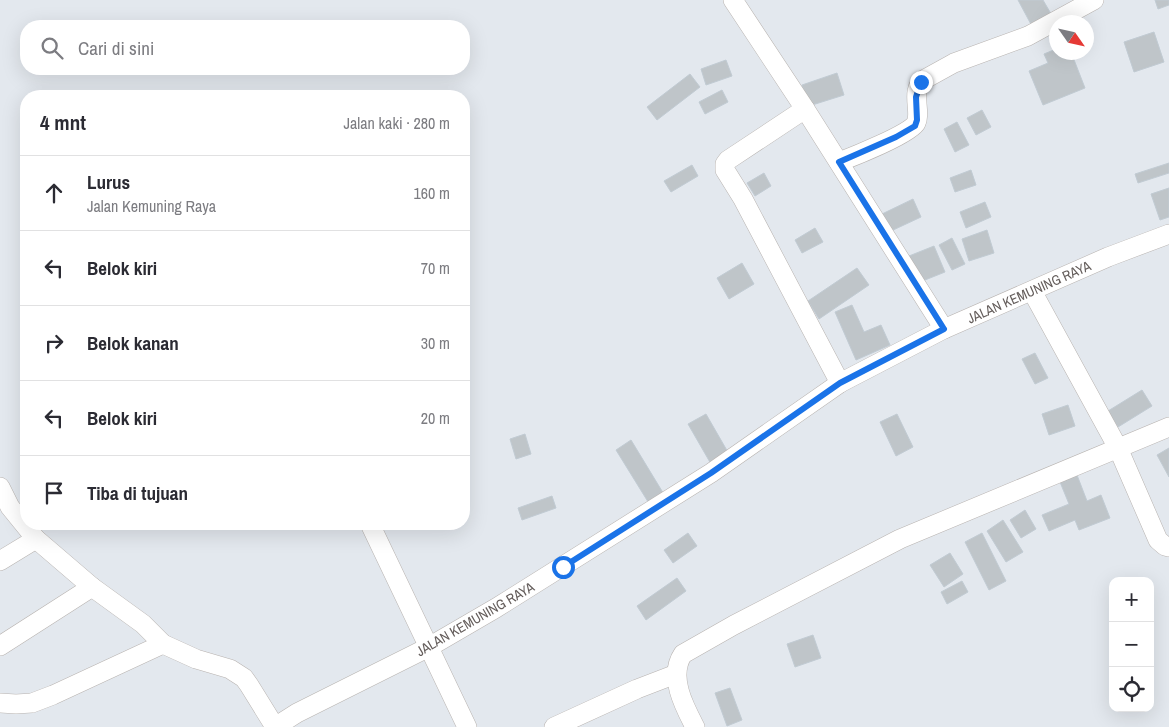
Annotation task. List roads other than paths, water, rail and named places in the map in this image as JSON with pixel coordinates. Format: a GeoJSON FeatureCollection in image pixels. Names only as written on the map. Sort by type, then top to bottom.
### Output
{"type":"FeatureCollection","features":[{"type":"Feature","properties":{"kind":"street"},"geometry":{"type":"LineString","coordinates":[[733,0],[839,162],[944,329]]}},
{"type":"Feature","properties":{"kind":"street"},"geometry":{"type":"LineString","coordinates":[[839,162],[896,137],[915,126],[917,120],[916,97],[921,82],[925,79],[954,63],[1028,36],[1094,0]]}},
{"type":"Feature","properties":{"kind":"street"},"geometry":{"type":"LineString","coordinates":[[805,109],[728,160],[724,168],[772,252],[840,383]]}},
{"type":"Feature","properties":{"kind":"street","name":"JALAN KEMUNING RAYA"},"geometry":{"type":"LineString","coordinates":[[275,727],[297,713],[429,647],[563,567],[711,473],[840,383],[944,329],[1032,290],[1169,234]]}},
{"type":"Feature","properties":{"kind":"street"},"geometry":{"type":"LineString","coordinates":[[1032,290],[1118,448],[1158,540],[1169,547]]}},
{"type":"Feature","properties":{"kind":"street"},"geometry":{"type":"LineString","coordinates":[[695,727],[682,699],[676,674],[683,654],[734,625],[900,539],[1169,427]]}},
{"type":"Feature","properties":{"kind":"street"},"geometry":{"type":"LineString","coordinates":[[0,486],[5,509],[20,524]]}},
{"type":"Feature","properties":{"kind":"street"},"geometry":{"type":"LineString","coordinates":[[27,530],[92,587],[143,624],[163,644],[196,659],[230,669],[240,674],[249,684],[275,727]]}},
{"type":"Feature","properties":{"kind":"street"},"geometry":{"type":"LineString","coordinates":[[373,530],[467,727]]}},
{"type":"Feature","properties":{"kind":"street"},"geometry":{"type":"LineString","coordinates":[[0,561],[36,539]]}},
{"type":"Feature","properties":{"kind":"street"},"geometry":{"type":"LineString","coordinates":[[0,646],[92,587]]}},
{"type":"Feature","properties":{"kind":"street"},"geometry":{"type":"LineString","coordinates":[[0,703],[32,703],[163,644]]}},
{"type":"Feature","properties":{"kind":"street"},"geometry":{"type":"LineString","coordinates":[[554,727],[644,686],[676,674]]}}]}
